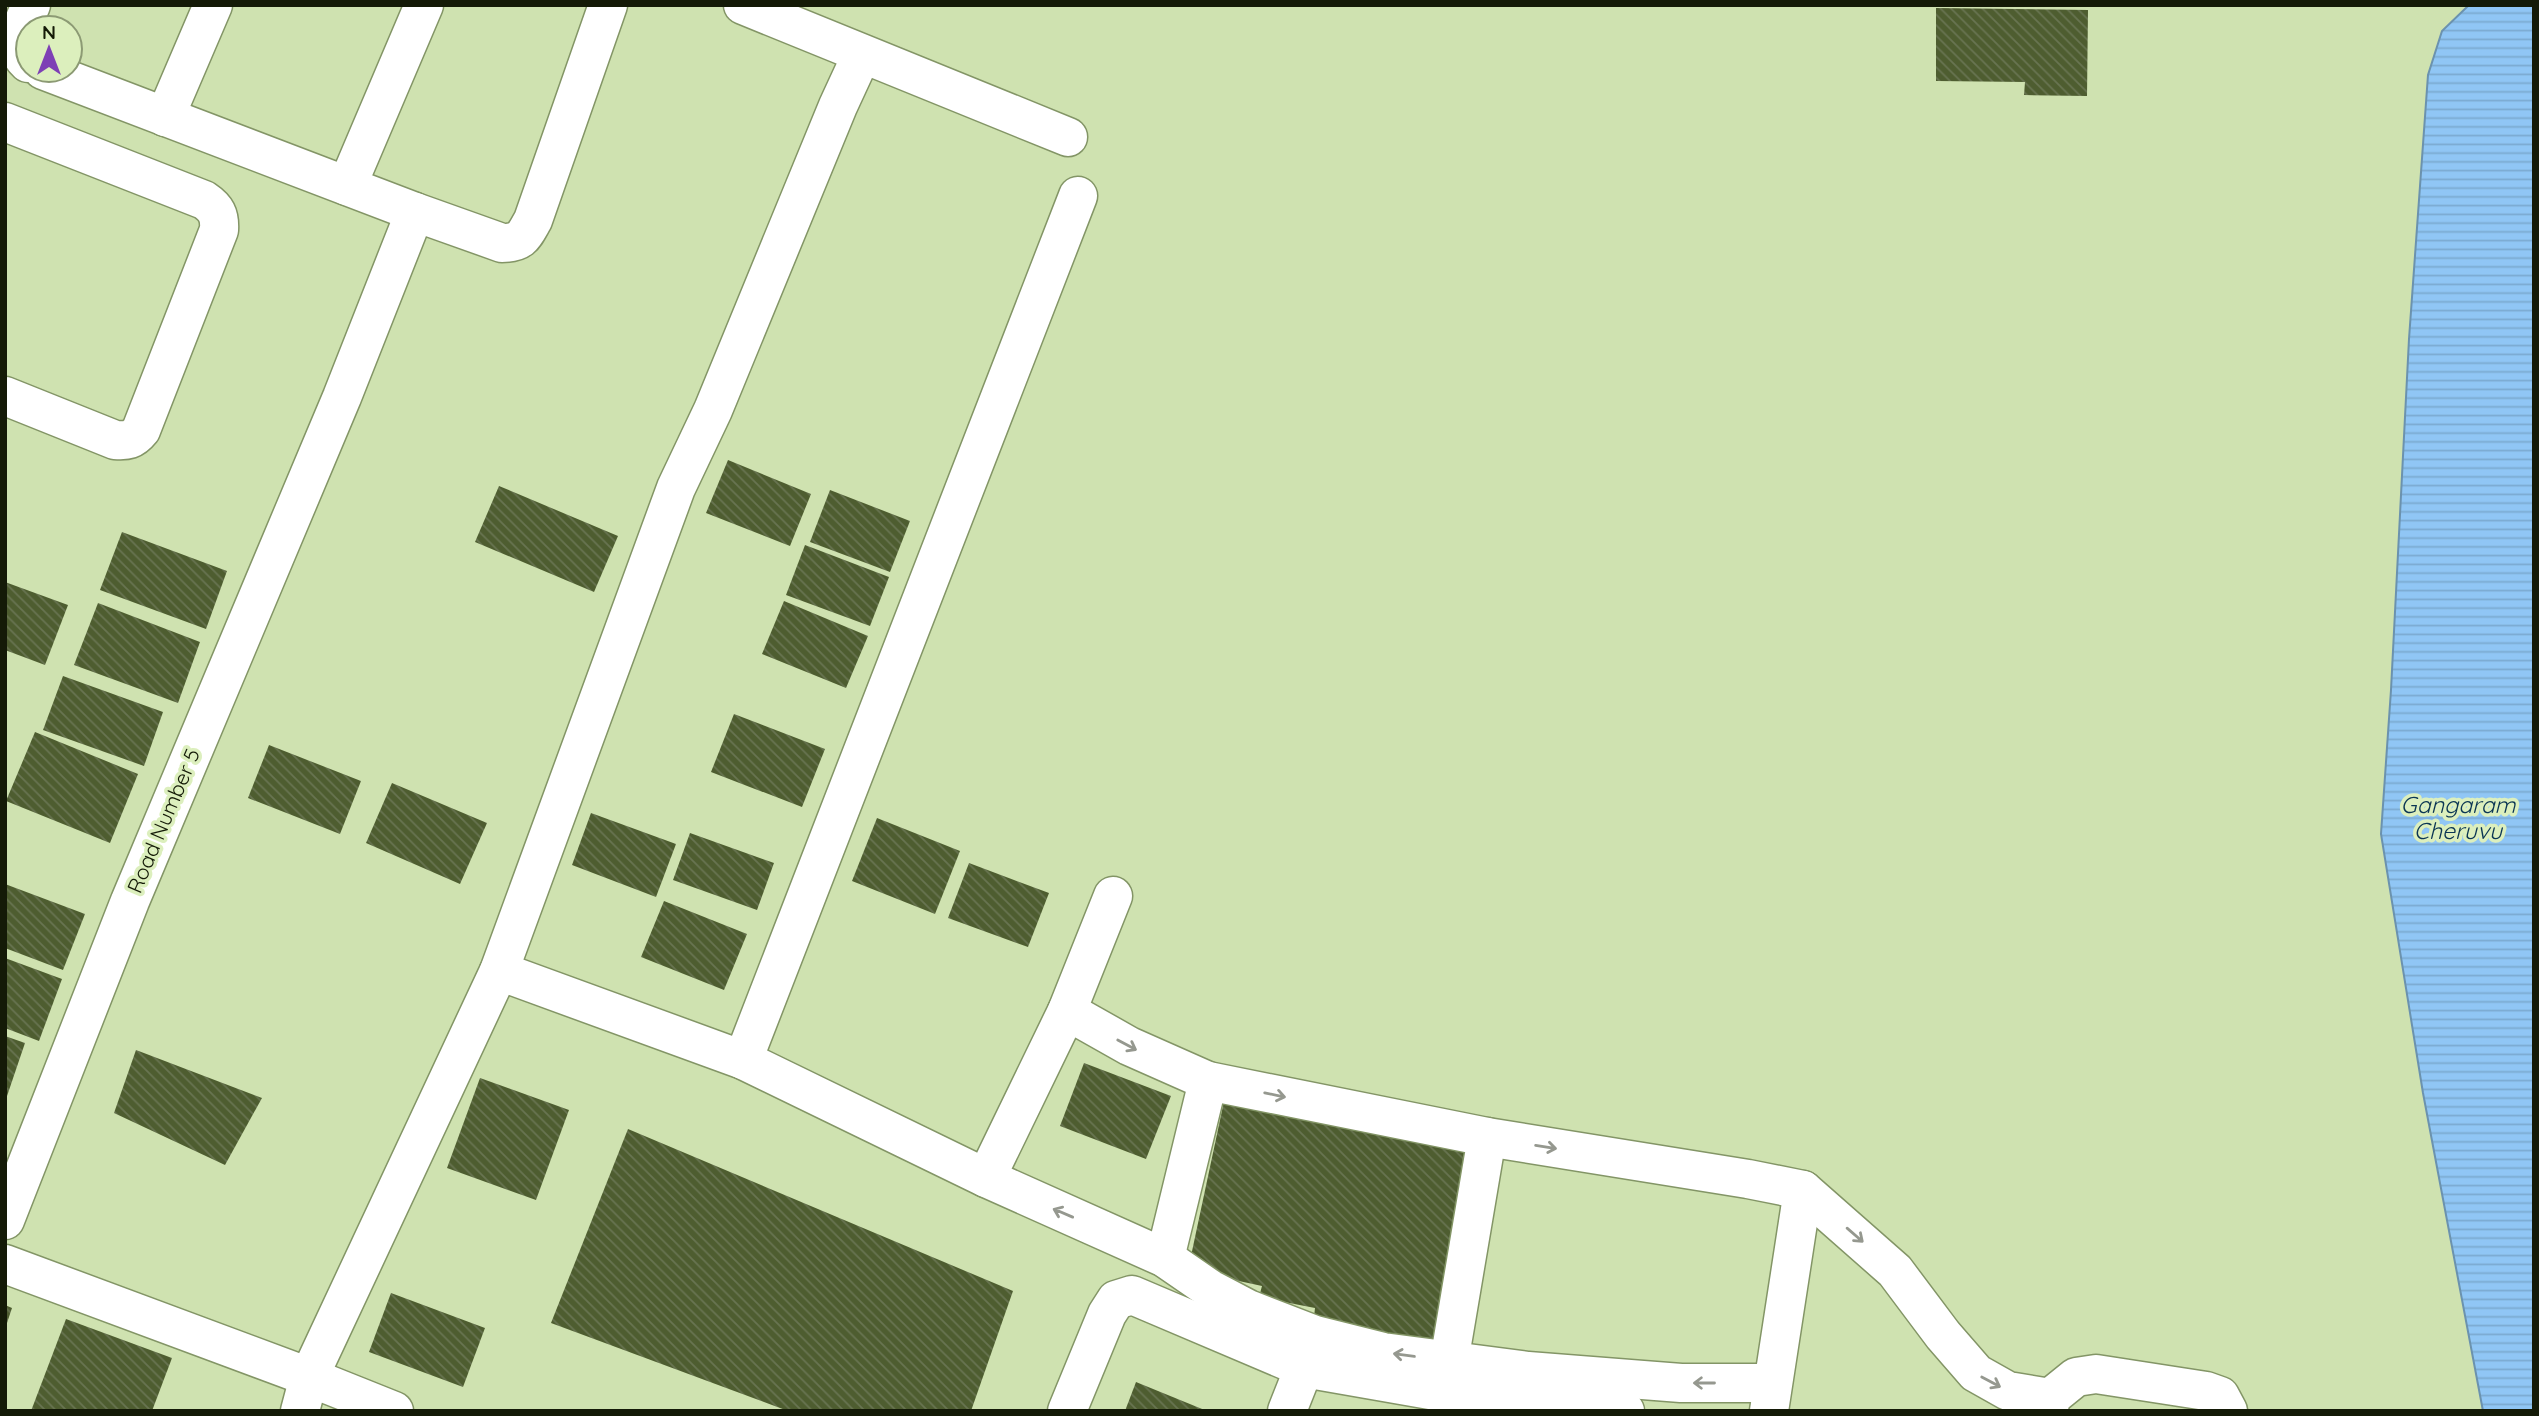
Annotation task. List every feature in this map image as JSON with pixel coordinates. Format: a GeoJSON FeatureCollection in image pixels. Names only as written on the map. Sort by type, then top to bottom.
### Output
{"type":"FeatureCollection","features":[{"type":"Feature","properties":{"kind":"street"},"geometry":{"type":"LineString","coordinates":[[165,117],[213,5]]}},
{"type":"Feature","properties":{"kind":"street"},"geometry":{"type":"LineString","coordinates":[[347,186],[424,5]]}},
{"type":"Feature","properties":{"kind":"street"},"geometry":{"type":"LineString","coordinates":[[79,84],[415,212],[502,243],[514,243],[524,236],[533,220],[608,5]]}},
{"type":"Feature","properties":{"kind":"street"},"geometry":{"type":"LineString","coordinates":[[743,5],[1068,137]]}},
{"type":"Feature","properties":{"kind":"street"},"geometry":{"type":"LineString","coordinates":[[304,1394],[499,971],[676,488],[713,410],[862,54]]}},
{"type":"Feature","properties":{"kind":"street"},"geometry":{"type":"LineString","coordinates":[[5,122],[204,200],[214,207],[219,218],[219,230],[141,430],[135,437],[127,441],[115,440],[5,396]]}},
{"type":"Feature","properties":{"kind":"street"},"geometry":{"type":"LineString","coordinates":[[743,1060],[1077,196]]}},
{"type":"Feature","properties":{"kind":"street","name":"Road Number 5"},"geometry":{"type":"LineString","coordinates":[[5,1220],[130,901],[330,426],[415,212]]}},
{"type":"Feature","properties":{"kind":"street"},"geometry":{"type":"LineString","coordinates":[[986,1178],[1068,1011],[1113,896]]}},
{"type":"Feature","properties":{"kind":"street"},"geometry":{"type":"LineString","coordinates":[[499,971],[743,1060],[986,1178],[1164,1258],[1210,1289],[1248,1309],[1315,1335],[1382,1352],[1609,1379],[1681,1383],[1770,1397],[1803,1190]]}},
{"type":"Feature","properties":{"kind":"street"},"geometry":{"type":"LineString","coordinates":[[1068,1011],[1129,1046],[1208,1081],[1487,1137],[1803,1190],[1895,1271],[1943,1335],[1976,1373],[2008,1391],[2050,1405],[2076,1377],[2096,1374],[2206,1391],[2220,1396],[2228,1411]]}},
{"type":"Feature","properties":{"kind":"street"},"geometry":{"type":"LineString","coordinates":[[1164,1258],[1208,1081]]}},
{"type":"Feature","properties":{"kind":"street"},"geometry":{"type":"LineString","coordinates":[[1449,1362],[1487,1137]]}},
{"type":"Feature","properties":{"kind":"street"},"geometry":{"type":"LineString","coordinates":[[5,1264],[304,1394],[394,1411]]}},
{"type":"Feature","properties":{"kind":"street"},"geometry":{"type":"LineString","coordinates":[[1068,1411],[1107,1314],[1116,1300],[1132,1295],[1304,1368],[1485,1405],[1606,1404],[1625,1411]]}},
{"type":"Feature","properties":{"kind":"street"},"geometry":{"type":"LineString","coordinates":[[1287,1411],[1304,1368]]}},
{"type":"Feature","properties":{"kind":"water","name":"Gangaram Cheruvu"},"geometry":{"type":"Polygon","coordinates":[[[2469,5],[2534,5],[2534,1411],[2483,1411],[2423,1093],[2381,834],[2409,339],[2428,75],[2442,31],[2469,5]]]}},
{"type":"Feature","properties":{"kind":"building"},"geometry":{"type":"Polygon","coordinates":[[[1936,8],[2088,10],[2087,96],[2024,95],[2025,82],[1936,81],[1936,8]]]}},
{"type":"Feature","properties":{"kind":"building"},"geometry":{"type":"Polygon","coordinates":[[[728,460],[811,494],[790,546],[706,513],[728,460]]]}},
{"type":"Feature","properties":{"kind":"building"},"geometry":{"type":"Polygon","coordinates":[[[499,486],[618,536],[594,592],[475,542],[499,486]]]}},
{"type":"Feature","properties":{"kind":"building"},"geometry":{"type":"Polygon","coordinates":[[[830,490],[910,521],[890,572],[810,542],[830,490]]]}},
{"type":"Feature","properties":{"kind":"building"},"geometry":{"type":"Polygon","coordinates":[[[122,532],[227,571],[206,629],[100,590],[122,532]]]}},
{"type":"Feature","properties":{"kind":"building"},"geometry":{"type":"Polygon","coordinates":[[[805,545],[889,577],[870,626],[786,595],[805,545]]]}},
{"type":"Feature","properties":{"kind":"building"},"geometry":{"type":"Polygon","coordinates":[[[5,582],[68,605],[45,665],[5,650],[5,582]]]}},
{"type":"Feature","properties":{"kind":"building"},"geometry":{"type":"Polygon","coordinates":[[[784,601],[868,636],[846,688],[762,654],[784,601]]]}},
{"type":"Feature","properties":{"kind":"building"},"geometry":{"type":"Polygon","coordinates":[[[98,603],[200,642],[178,703],[74,665],[98,603]]]}},
{"type":"Feature","properties":{"kind":"building"},"geometry":{"type":"Polygon","coordinates":[[[63,676],[163,712],[144,766],[43,730],[63,676]]]}},
{"type":"Feature","properties":{"kind":"building"},"geometry":{"type":"Polygon","coordinates":[[[734,714],[825,749],[802,807],[711,772],[734,714]]]}},
{"type":"Feature","properties":{"kind":"building"},"geometry":{"type":"Polygon","coordinates":[[[35,732],[138,774],[110,843],[6,801],[35,732]]]}},
{"type":"Feature","properties":{"kind":"building"},"geometry":{"type":"Polygon","coordinates":[[[269,745],[361,781],[340,834],[248,798],[269,745]]]}},
{"type":"Feature","properties":{"kind":"building"},"geometry":{"type":"Polygon","coordinates":[[[392,783],[487,823],[460,884],[366,843],[392,783]]]}},
{"type":"Feature","properties":{"kind":"building"},"geometry":{"type":"Polygon","coordinates":[[[591,813],[676,844],[656,897],[572,865],[591,813]]]}},
{"type":"Feature","properties":{"kind":"building"},"geometry":{"type":"Polygon","coordinates":[[[877,818],[960,851],[935,914],[852,881],[877,818]]]}},
{"type":"Feature","properties":{"kind":"building"},"geometry":{"type":"Polygon","coordinates":[[[690,833],[774,863],[757,910],[673,880],[690,833]]]}},
{"type":"Feature","properties":{"kind":"building"},"geometry":{"type":"Polygon","coordinates":[[[969,863],[1049,893],[1028,947],[948,918],[969,863]]]}},
{"type":"Feature","properties":{"kind":"building"},"geometry":{"type":"Polygon","coordinates":[[[5,884],[85,914],[63,970],[5,948],[5,884]]]}},
{"type":"Feature","properties":{"kind":"building"},"geometry":{"type":"Polygon","coordinates":[[[664,901],[747,934],[724,990],[641,957],[664,901]]]}},
{"type":"Feature","properties":{"kind":"building"},"geometry":{"type":"Polygon","coordinates":[[[5,958],[62,979],[39,1041],[5,1028],[5,958]]]}},
{"type":"Feature","properties":{"kind":"building"},"geometry":{"type":"Polygon","coordinates":[[[5,1036],[25,1043],[6,1099],[5,1099],[5,1036]]]}},
{"type":"Feature","properties":{"kind":"building"},"geometry":{"type":"Polygon","coordinates":[[[136,1050],[262,1098],[225,1165],[114,1113],[136,1050]]]}},
{"type":"Feature","properties":{"kind":"building"},"geometry":{"type":"Polygon","coordinates":[[[1084,1063],[1171,1096],[1146,1159],[1060,1126],[1084,1063]]]}},
{"type":"Feature","properties":{"kind":"building"},"geometry":{"type":"Polygon","coordinates":[[[480,1078],[569,1110],[536,1200],[447,1168],[480,1078]]]}},
{"type":"Feature","properties":{"kind":"building"},"geometry":{"type":"Polygon","coordinates":[[[1226,1092],[1478,1146],[1434,1349],[1314,1317],[1315,1308],[1259,1297],[1262,1286],[1188,1270],[1226,1092]]]}},
{"type":"Feature","properties":{"kind":"building"},"geometry":{"type":"Polygon","coordinates":[[[628,1129],[1013,1291],[971,1411],[788,1411],[551,1323],[628,1129]]]}},
{"type":"Feature","properties":{"kind":"building"},"geometry":{"type":"Polygon","coordinates":[[[391,1293],[485,1328],[463,1387],[369,1352],[391,1293]]]}},
{"type":"Feature","properties":{"kind":"building"},"geometry":{"type":"Polygon","coordinates":[[[5,1305],[12,1308],[6,1326],[5,1325],[5,1305]]]}},
{"type":"Feature","properties":{"kind":"building"},"geometry":{"type":"Polygon","coordinates":[[[66,1319],[172,1358],[152,1411],[31,1411],[66,1319]]]}},
{"type":"Feature","properties":{"kind":"building"},"geometry":{"type":"Polygon","coordinates":[[[1136,1382],[1207,1411],[1125,1411],[1136,1382]]]}}]}
